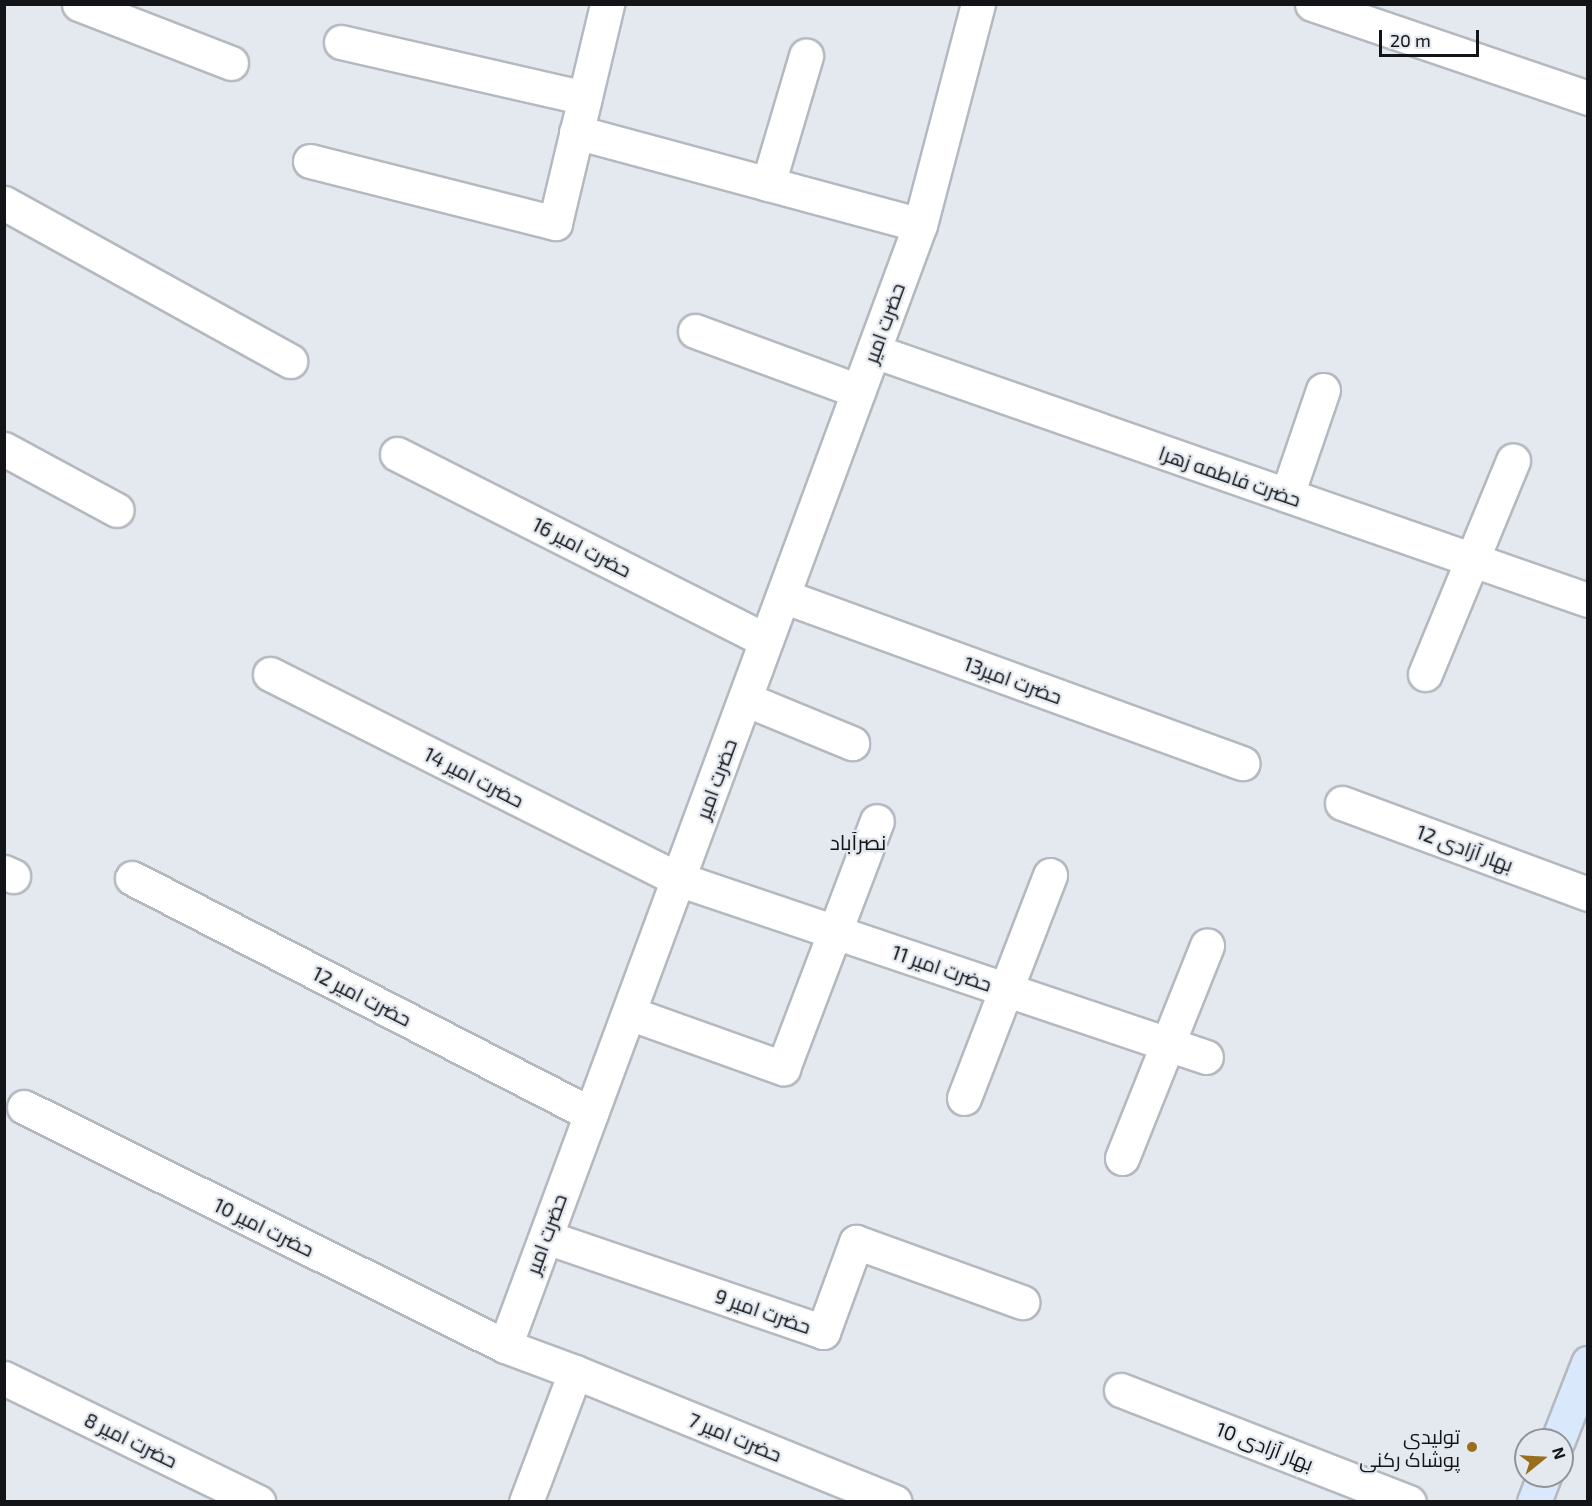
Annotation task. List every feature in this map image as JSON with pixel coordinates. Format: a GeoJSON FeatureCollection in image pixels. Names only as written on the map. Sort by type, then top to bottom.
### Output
{"type":"FeatureCollection","features":[{"type":"Feature","properties":{"kind":"street"},"geometry":{"type":"LineString","coordinates":[[79,4],[231,63]]}},
{"type":"Feature","properties":{"kind":"street"},"geometry":{"type":"LineString","coordinates":[[310,161],[555,224],[608,4]]}},
{"type":"Feature","properties":{"kind":"street","name":"حضرت امیر"},"geometry":{"type":"LineString","coordinates":[[505,1346],[920,225],[978,4]]}},
{"type":"Feature","properties":{"kind":"street"},"geometry":{"type":"LineString","coordinates":[[1312,4],[1587,98]]}},
{"type":"Feature","properties":{"kind":"street"},"geometry":{"type":"LineString","coordinates":[[341,42],[585,99]]}},
{"type":"Feature","properties":{"kind":"street"},"geometry":{"type":"LineString","coordinates":[[768,184],[807,56]]}},
{"type":"Feature","properties":{"kind":"street"},"geometry":{"type":"LineString","coordinates":[[576,132],[920,225]]}},
{"type":"Feature","properties":{"kind":"street"},"geometry":{"type":"LineString","coordinates":[[4,203],[290,361]]}},
{"type":"Feature","properties":{"kind":"street"},"geometry":{"type":"LineString","coordinates":[[695,331],[858,391]]}},
{"type":"Feature","properties":{"kind":"street","name":"حضرت فاطمه زهرا"},"geometry":{"type":"LineString","coordinates":[[873,351],[1587,600]]}},
{"type":"Feature","properties":{"kind":"street"},"geometry":{"type":"LineString","coordinates":[[1287,495],[1323,390]]}},
{"type":"Feature","properties":{"kind":"street"},"geometry":{"type":"LineString","coordinates":[[4,449],[117,510]]}},
{"type":"Feature","properties":{"kind":"street","name":"حضرت امیر 16"},"geometry":{"type":"LineString","coordinates":[[397,454],[766,640]]}},
{"type":"Feature","properties":{"kind":"street"},"geometry":{"type":"LineString","coordinates":[[1425,675],[1513,460]]}},
{"type":"Feature","properties":{"kind":"street","name":"حضرت امیر13"},"geometry":{"type":"LineString","coordinates":[[783,596],[1243,763]]}},
{"type":"Feature","properties":{"kind":"street","name":"حضرت امیر 14"},"geometry":{"type":"LineString","coordinates":[[270,674],[678,879]]}},
{"type":"Feature","properties":{"kind":"street"},"geometry":{"type":"LineString","coordinates":[[745,699],[852,743]]}},
{"type":"Feature","properties":{"kind":"street","name":"بهار آزادی 12"},"geometry":{"type":"LineString","coordinates":[[1342,803],[1587,894]]}},
{"type":"Feature","properties":{"kind":"street"},"geometry":{"type":"LineString","coordinates":[[629,1013],[783,1068],[878,820]]}},
{"type":"Feature","properties":{"kind":"street"},"geometry":{"type":"LineString","coordinates":[[964,1098],[1050,875]]}},
{"type":"Feature","properties":{"kind":"street","name":"حضرت امیر 12"},"geometry":{"type":"LineString","coordinates":[[132,879],[591,1114]]}},
{"type":"Feature","properties":{"kind":"street","name":"حضرت امیر 11"},"geometry":{"type":"LineString","coordinates":[[678,879],[1206,1057]]}},
{"type":"Feature","properties":{"kind":"street"},"geometry":{"type":"LineString","coordinates":[[1122,1158],[1207,945]]}},
{"type":"Feature","properties":{"kind":"street","name":"حضرت امیر 10"},"geometry":{"type":"LineString","coordinates":[[24,1107],[505,1346]]}},
{"type":"Feature","properties":{"kind":"street","name":"حضرت امیر 9"},"geometry":{"type":"LineString","coordinates":[[546,1237],[823,1332],[856,1242],[1022,1302]]}},
{"type":"Feature","properties":{"kind":"street"},"geometry":{"type":"LineString","coordinates":[[505,1346],[575,1372],[525,1502]]}},
{"type":"Feature","properties":{"kind":"street"},"geometry":{"type":"LineString","coordinates":[[1563,1428],[1587,1363]]}},
{"type":"Feature","properties":{"kind":"street","name":"حضرت امیر 7"},"geometry":{"type":"LineString","coordinates":[[575,1372],[895,1502]]}},
{"type":"Feature","properties":{"kind":"street","name":"حضرت امیر 8"},"geometry":{"type":"LineString","coordinates":[[4,1378],[258,1502]]}},
{"type":"Feature","properties":{"kind":"street","name":"بهار آزادی 10"},"geometry":{"type":"LineString","coordinates":[[1121,1390],[1409,1502]]}},
{"type":"Feature","properties":{"kind":"place","name":"تولیدی پوشاک رکنی"},"geometry":{"type":"Point","coordinates":[1472,1447]}},
{"type":"Feature","properties":{"kind":"district","name":"نصرآباد"},"geometry":{"type":"Point","coordinates":[858,842]}}]}
